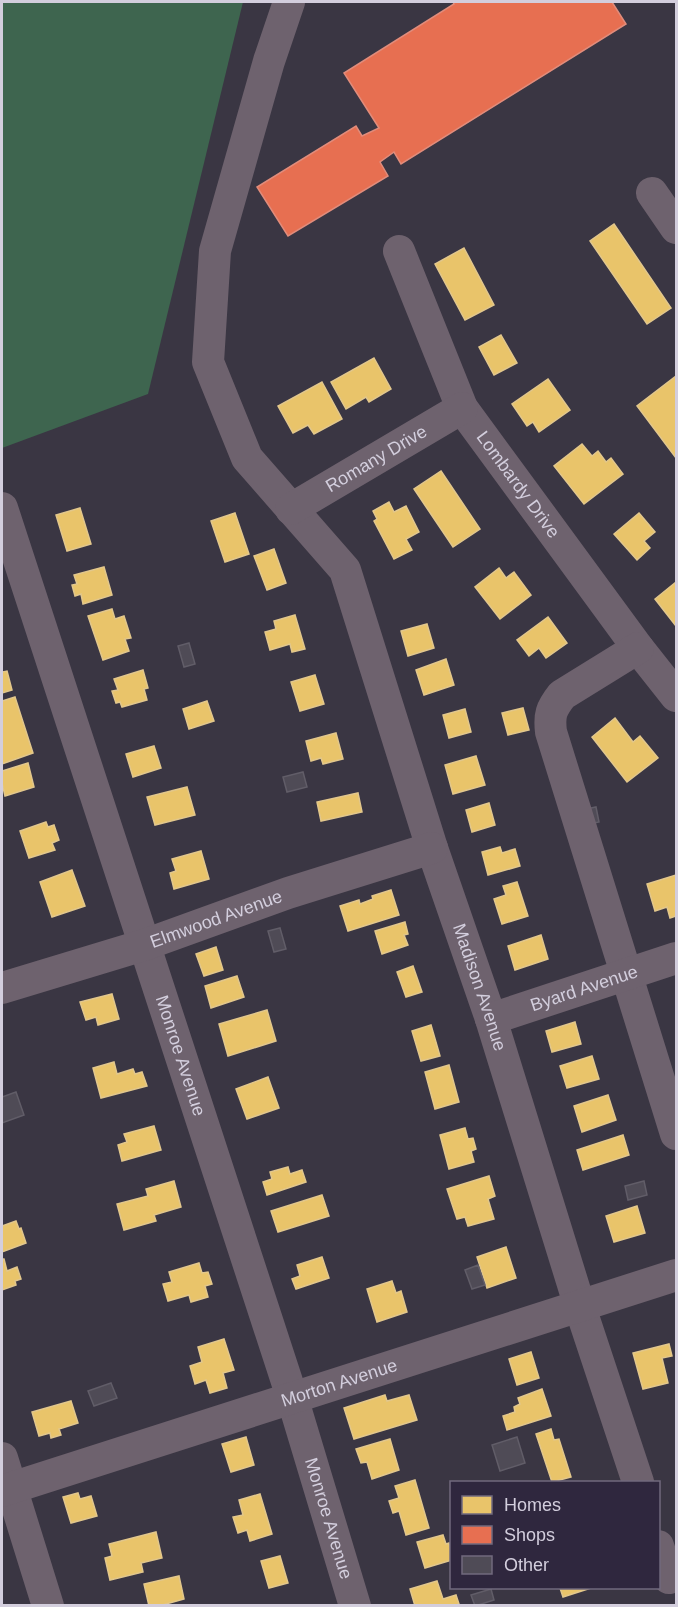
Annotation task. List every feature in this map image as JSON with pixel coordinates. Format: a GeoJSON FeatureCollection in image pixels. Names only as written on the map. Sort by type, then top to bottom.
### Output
{"type":"FeatureCollection","features":[{"type":"Feature","properties":{"kind":"street","name":"Madison Avenue"},"geometry":{"type":"LineString","coordinates":[[289,2],[269,61],[215,251],[208,362],[247,458],[345,570],[432,848],[491,1020],[580,1307],[638,1481]]}},
{"type":"Feature","properties":{"kind":"street"},"geometry":{"type":"LineString","coordinates":[[652,193],[676,228]]}},
{"type":"Feature","properties":{"kind":"street","name":"Lombardy Drive"},"geometry":{"type":"LineString","coordinates":[[399,250],[462,408],[638,648],[676,696]]}},
{"type":"Feature","properties":{"kind":"street","name":"Romany Drive"},"geometry":{"type":"LineString","coordinates":[[291,509],[462,408]]}},
{"type":"Feature","properties":{"kind":"street","name":"Monroe Avenue"},"geometry":{"type":"LineString","coordinates":[[2,508],[292,1397],[355,1605]]}},
{"type":"Feature","properties":{"kind":"street"},"geometry":{"type":"LineString","coordinates":[[638,648],[562,695],[554,705],[549,718],[551,732],[676,1134]]}},
{"type":"Feature","properties":{"kind":"street","name":"Elmwood Avenue"},"geometry":{"type":"LineString","coordinates":[[2,988],[144,945],[288,893],[432,848]]}},
{"type":"Feature","properties":{"kind":"street","name":"Byard Avenue"},"geometry":{"type":"LineString","coordinates":[[491,1020],[676,958]]}},
{"type":"Feature","properties":{"kind":"street","name":"Morton Avenue"},"geometry":{"type":"LineString","coordinates":[[6,1489],[676,1275]]}},
{"type":"Feature","properties":{"kind":"street"},"geometry":{"type":"LineString","coordinates":[[2,1458],[6,1489],[48,1605]]}},
{"type":"Feature","properties":{"kind":"street"},"geometry":{"type":"LineString","coordinates":[[660,1550],[673,1577]]}},
{"type":"Feature","properties":{"kind":"green space"},"geometry":{"type":"Polygon","coordinates":[[[2,2],[243,2],[148,394],[2,448],[2,2]]]}},
{"type":"Feature","properties":{"kind":"building: Homes"},"geometry":{"type":"Polygon","coordinates":[[[614,224],[671,308],[647,324],[590,241],[614,224]]]}},
{"type":"Feature","properties":{"kind":"building: Homes"},"geometry":{"type":"Polygon","coordinates":[[[464,248],[494,305],[465,320],[435,264],[464,248]]]}},
{"type":"Feature","properties":{"kind":"building: Homes"},"geometry":{"type":"Polygon","coordinates":[[[501,335],[517,363],[494,375],[479,347],[501,335]]]}},
{"type":"Feature","properties":{"kind":"building: Homes"},"geometry":{"type":"Polygon","coordinates":[[[374,358],[391,389],[369,402],[366,397],[346,409],[331,382],[374,358]]]}},
{"type":"Feature","properties":{"kind":"building: Homes"},"geometry":{"type":"Polygon","coordinates":[[[676,376],[676,458],[637,406],[676,376]]]}},
{"type":"Feature","properties":{"kind":"building: Homes"},"geometry":{"type":"Polygon","coordinates":[[[548,379],[570,410],[539,432],[533,422],[527,426],[512,404],[548,379]]]}},
{"type":"Feature","properties":{"kind":"building: Homes"},"geometry":{"type":"Polygon","coordinates":[[[322,382],[342,419],[314,434],[308,425],[293,433],[278,406],[322,382]]]}},
{"type":"Feature","properties":{"kind":"building: Homes"},"geometry":{"type":"Polygon","coordinates":[[[582,444],[592,456],[598,451],[606,462],[611,458],[623,474],[584,504],[554,466],[582,444]]]}},
{"type":"Feature","properties":{"kind":"building: Homes"},"geometry":{"type":"Polygon","coordinates":[[[441,471],[480,529],[453,547],[414,489],[441,471]]]}},
{"type":"Feature","properties":{"kind":"building: Homes"},"geometry":{"type":"Polygon","coordinates":[[[389,502],[394,512],[406,506],[419,532],[406,539],[412,550],[394,559],[374,521],[377,519],[373,511],[389,502]]]}},
{"type":"Feature","properties":{"kind":"building: Homes"},"geometry":{"type":"Polygon","coordinates":[[[80,508],[91,544],[67,551],[56,515],[80,508]]]}},
{"type":"Feature","properties":{"kind":"building: Homes"},"geometry":{"type":"Polygon","coordinates":[[[235,513],[249,554],[225,562],[211,521],[235,513]]]}},
{"type":"Feature","properties":{"kind":"building: Homes"},"geometry":{"type":"Polygon","coordinates":[[[639,513],[655,532],[644,541],[650,548],[637,560],[614,534],[639,513]]]}},
{"type":"Feature","properties":{"kind":"building: Homes"},"geometry":{"type":"Polygon","coordinates":[[[274,549],[286,583],[267,590],[254,556],[274,549]]]}},
{"type":"Feature","properties":{"kind":"building: Homes"},"geometry":{"type":"Polygon","coordinates":[[[104,567],[112,595],[83,604],[81,594],[75,596],[72,585],[77,584],[74,575],[104,567]]]}},
{"type":"Feature","properties":{"kind":"building: Homes"},"geometry":{"type":"Polygon","coordinates":[[[499,568],[506,578],[514,572],[531,595],[500,619],[475,587],[499,568]]]}},
{"type":"Feature","properties":{"kind":"building: Homes"},"geometry":{"type":"Polygon","coordinates":[[[676,582],[676,626],[655,599],[676,582]]]}},
{"type":"Feature","properties":{"kind":"building: Homes"},"geometry":{"type":"Polygon","coordinates":[[[112,609],[115,619],[124,616],[131,638],[125,639],[129,651],[103,660],[88,616],[112,609]]]}},
{"type":"Feature","properties":{"kind":"building: Homes"},"geometry":{"type":"Polygon","coordinates":[[[295,615],[305,649],[292,652],[290,644],[270,650],[265,632],[276,629],[274,621],[295,615]]]}},
{"type":"Feature","properties":{"kind":"building: Homes"},"geometry":{"type":"Polygon","coordinates":[[[548,617],[567,643],[546,658],[539,648],[529,656],[517,640],[548,617]]]}},
{"type":"Feature","properties":{"kind":"building: Homes"},"geometry":{"type":"Polygon","coordinates":[[[427,624],[434,648],[408,656],[401,631],[427,624]]]}},
{"type":"Feature","properties":{"kind":"building: Homes"},"geometry":{"type":"Polygon","coordinates":[[[446,659],[454,685],[424,695],[416,670],[446,659]]]}},
{"type":"Feature","properties":{"kind":"building: Homes"},"geometry":{"type":"Polygon","coordinates":[[[143,670],[148,688],[144,689],[147,700],[122,707],[120,702],[116,703],[112,691],[118,690],[114,679],[143,670]]]}},
{"type":"Feature","properties":{"kind":"building: Homes"},"geometry":{"type":"Polygon","coordinates":[[[7,671],[12,690],[2,693],[2,672],[7,671]]]}},
{"type":"Feature","properties":{"kind":"building: Homes"},"geometry":{"type":"Polygon","coordinates":[[[315,675],[324,704],[300,711],[291,682],[315,675]]]}},
{"type":"Feature","properties":{"kind":"building: Homes"},"geometry":{"type":"Polygon","coordinates":[[[15,697],[33,753],[2,764],[2,701],[15,697]]]}},
{"type":"Feature","properties":{"kind":"building: Homes"},"geometry":{"type":"Polygon","coordinates":[[[207,701],[214,721],[189,729],[183,709],[207,701]]]}},
{"type":"Feature","properties":{"kind":"building: Homes"},"geometry":{"type":"Polygon","coordinates":[[[523,708],[529,730],[508,735],[502,713],[523,708]]]}},
{"type":"Feature","properties":{"kind":"building: Homes"},"geometry":{"type":"Polygon","coordinates":[[[465,709],[471,732],[449,738],[443,715],[465,709]]]}},
{"type":"Feature","properties":{"kind":"building: Homes"},"geometry":{"type":"Polygon","coordinates":[[[615,718],[633,742],[640,736],[658,758],[627,782],[592,737],[615,718]]]}},
{"type":"Feature","properties":{"kind":"building: Homes"},"geometry":{"type":"Polygon","coordinates":[[[336,733],[343,759],[323,764],[321,758],[311,761],[306,741],[336,733]]]}},
{"type":"Feature","properties":{"kind":"building: Homes"},"geometry":{"type":"Polygon","coordinates":[[[154,746],[161,768],[133,777],[126,754],[154,746]]]}},
{"type":"Feature","properties":{"kind":"building: Homes"},"geometry":{"type":"Polygon","coordinates":[[[476,756],[485,785],[453,794],[445,765],[476,756]]]}},
{"type":"Feature","properties":{"kind":"building: Homes"},"geometry":{"type":"Polygon","coordinates":[[[28,763],[34,787],[5,796],[2,771],[28,763]]]}},
{"type":"Feature","properties":{"kind":"building: Homes"},"geometry":{"type":"Polygon","coordinates":[[[187,787],[195,815],[155,825],[147,797],[187,787]]]}},
{"type":"Feature","properties":{"kind":"building: Homes"},"geometry":{"type":"Polygon","coordinates":[[[358,793],[362,812],[321,821],[317,802],[358,793]]]}},
{"type":"Feature","properties":{"kind":"building: Homes"},"geometry":{"type":"Polygon","coordinates":[[[489,803],[495,825],[472,832],[466,810],[489,803]]]}},
{"type":"Feature","properties":{"kind":"building: Homes"},"geometry":{"type":"Polygon","coordinates":[[[46,822],[48,827],[54,825],[59,840],[52,843],[55,850],[29,858],[20,831],[46,822]]]}},
{"type":"Feature","properties":{"kind":"building: Homes"},"geometry":{"type":"Polygon","coordinates":[[[500,847],[502,853],[515,849],[520,866],[488,875],[482,852],[500,847]]]}},
{"type":"Feature","properties":{"kind":"building: Homes"},"geometry":{"type":"Polygon","coordinates":[[[201,851],[209,879],[174,889],[170,873],[176,871],[172,859],[201,851]]]}},
{"type":"Feature","properties":{"kind":"building: Homes"},"geometry":{"type":"Polygon","coordinates":[[[72,870],[85,906],[52,917],[40,882],[72,870]]]}},
{"type":"Feature","properties":{"kind":"building: Homes"},"geometry":{"type":"Polygon","coordinates":[[[676,875],[676,916],[670,918],[667,907],[655,911],[647,884],[676,875]]]}},
{"type":"Feature","properties":{"kind":"building: Homes"},"geometry":{"type":"Polygon","coordinates":[[[517,882],[528,916],[502,924],[494,899],[506,895],[503,886],[517,882]]]}},
{"type":"Feature","properties":{"kind":"building: Homes"},"geometry":{"type":"Polygon","coordinates":[[[391,890],[399,915],[348,931],[340,906],[359,900],[360,904],[373,899],[372,896],[391,890]]]}},
{"type":"Feature","properties":{"kind":"building: Homes"},"geometry":{"type":"Polygon","coordinates":[[[405,922],[408,934],[404,935],[408,945],[382,954],[375,931],[405,922]]]}},
{"type":"Feature","properties":{"kind":"building: Homes"},"geometry":{"type":"Polygon","coordinates":[[[541,935],[548,959],[515,970],[508,946],[541,935]]]}},
{"type":"Feature","properties":{"kind":"building: Homes"},"geometry":{"type":"Polygon","coordinates":[[[216,947],[223,970],[204,976],[196,954],[216,947]]]}},
{"type":"Feature","properties":{"kind":"building: Homes"},"geometry":{"type":"Polygon","coordinates":[[[413,966],[422,992],[406,997],[397,972],[413,966]]]}},
{"type":"Feature","properties":{"kind":"building: Homes"},"geometry":{"type":"Polygon","coordinates":[[[237,976],[244,997],[211,1008],[205,986],[237,976]]]}},
{"type":"Feature","properties":{"kind":"building: Homes"},"geometry":{"type":"Polygon","coordinates":[[[112,994],[119,1019],[98,1025],[96,1017],[86,1020],[80,1002],[112,994]]]}},
{"type":"Feature","properties":{"kind":"building: Homes"},"geometry":{"type":"Polygon","coordinates":[[[267,1010],[276,1041],[228,1056],[219,1024],[267,1010]]]}},
{"type":"Feature","properties":{"kind":"building: Homes"},"geometry":{"type":"Polygon","coordinates":[[[575,1022],[581,1044],[552,1052],[546,1031],[575,1022]]]}},
{"type":"Feature","properties":{"kind":"building: Homes"},"geometry":{"type":"Polygon","coordinates":[[[431,1025],[440,1056],[421,1061],[412,1031],[431,1025]]]}},
{"type":"Feature","properties":{"kind":"building: Homes"},"geometry":{"type":"Polygon","coordinates":[[[592,1056],[599,1079],[567,1088],[560,1066],[592,1056]]]}},
{"type":"Feature","properties":{"kind":"building: Homes"},"geometry":{"type":"Polygon","coordinates":[[[114,1062],[117,1074],[133,1069],[135,1074],[142,1072],[147,1086],[101,1098],[93,1068],[114,1062]]]}},
{"type":"Feature","properties":{"kind":"building: Homes"},"geometry":{"type":"Polygon","coordinates":[[[449,1065],[459,1102],[435,1109],[425,1072],[449,1065]]]}},
{"type":"Feature","properties":{"kind":"building: Homes"},"geometry":{"type":"Polygon","coordinates":[[[268,1077],[279,1108],[247,1119],[236,1089],[268,1077]]]}},
{"type":"Feature","properties":{"kind":"building: Homes"},"geometry":{"type":"Polygon","coordinates":[[[608,1095],[616,1120],[582,1132],[574,1106],[608,1095]]]}},
{"type":"Feature","properties":{"kind":"building: Homes"},"geometry":{"type":"Polygon","coordinates":[[[154,1126],[161,1150],[122,1161],[118,1145],[127,1142],[124,1134],[154,1126]]]}},
{"type":"Feature","properties":{"kind":"building: Homes"},"geometry":{"type":"Polygon","coordinates":[[[465,1128],[468,1139],[473,1138],[476,1149],[471,1151],[474,1162],[449,1169],[440,1135],[465,1128]]]}},
{"type":"Feature","properties":{"kind":"building: Homes"},"geometry":{"type":"Polygon","coordinates":[[[623,1135],[629,1155],[583,1170],[577,1150],[623,1135]]]}},
{"type":"Feature","properties":{"kind":"building: Homes"},"geometry":{"type":"Polygon","coordinates":[[[288,1167],[290,1174],[302,1170],[306,1182],[267,1195],[263,1182],[272,1179],[270,1172],[288,1167]]]}},
{"type":"Feature","properties":{"kind":"building: Homes"},"geometry":{"type":"Polygon","coordinates":[[[489,1176],[495,1196],[488,1199],[494,1219],[468,1226],[465,1217],[457,1219],[447,1189],[489,1176]]]}},
{"type":"Feature","properties":{"kind":"building: Homes"},"geometry":{"type":"Polygon","coordinates":[[[174,1181],[181,1207],[154,1215],[156,1221],[124,1230],[117,1204],[148,1196],[146,1189],[174,1181]]]}},
{"type":"Feature","properties":{"kind":"building: Homes"},"geometry":{"type":"Polygon","coordinates":[[[322,1195],[329,1216],[278,1232],[271,1211],[322,1195]]]}},
{"type":"Feature","properties":{"kind":"building: Homes"},"geometry":{"type":"Polygon","coordinates":[[[637,1206],[645,1233],[614,1242],[606,1216],[637,1206]]]}},
{"type":"Feature","properties":{"kind":"building: Homes"},"geometry":{"type":"Polygon","coordinates":[[[16,1221],[26,1243],[2,1252],[2,1226],[16,1221]]]}},
{"type":"Feature","properties":{"kind":"building: Homes"},"geometry":{"type":"Polygon","coordinates":[[[506,1247],[516,1278],[487,1288],[477,1257],[506,1247]]]}},
{"type":"Feature","properties":{"kind":"building: Homes"},"geometry":{"type":"Polygon","coordinates":[[[322,1257],[329,1278],[296,1289],[292,1279],[300,1276],[297,1265],[322,1257]]]}},
{"type":"Feature","properties":{"kind":"building: Homes"},"geometry":{"type":"Polygon","coordinates":[[[2,1259],[4,1259],[7,1271],[17,1267],[21,1279],[15,1281],[16,1285],[2,1290],[2,1259]]]}},
{"type":"Feature","properties":{"kind":"building: Homes"},"geometry":{"type":"Polygon","coordinates":[[[199,1263],[202,1273],[208,1272],[212,1284],[205,1286],[208,1297],[191,1302],[189,1295],[168,1301],[163,1284],[172,1282],[169,1272],[199,1263]]]}},
{"type":"Feature","properties":{"kind":"building: Homes"},"geometry":{"type":"Polygon","coordinates":[[[392,1281],[396,1293],[401,1291],[407,1312],[377,1322],[367,1289],[392,1281]]]}},
{"type":"Feature","properties":{"kind":"building: Homes"},"geometry":{"type":"Polygon","coordinates":[[[224,1339],[234,1370],[223,1373],[227,1388],[210,1393],[206,1380],[195,1384],[190,1366],[202,1362],[198,1347],[224,1339]]]}},
{"type":"Feature","properties":{"kind":"building: Homes"},"geometry":{"type":"Polygon","coordinates":[[[669,1344],[672,1356],[662,1358],[668,1383],[643,1389],[633,1353],[669,1344]]]}},
{"type":"Feature","properties":{"kind":"building: Homes"},"geometry":{"type":"Polygon","coordinates":[[[531,1352],[539,1378],[517,1385],[509,1359],[531,1352]]]}},
{"type":"Feature","properties":{"kind":"building: Homes"},"geometry":{"type":"Polygon","coordinates":[[[542,1389],[551,1416],[507,1430],[503,1416],[515,1412],[514,1407],[520,1404],[518,1398],[542,1389]]]}},
{"type":"Feature","properties":{"kind":"building: Homes"},"geometry":{"type":"Polygon","coordinates":[[[385,1395],[387,1401],[409,1395],[417,1420],[354,1439],[344,1408],[385,1395]]]}},
{"type":"Feature","properties":{"kind":"building: Homes"},"geometry":{"type":"Polygon","coordinates":[[[71,1401],[78,1423],[59,1429],[61,1435],[51,1438],[50,1433],[39,1436],[32,1412],[71,1401]]]}},
{"type":"Feature","properties":{"kind":"building: Homes"},"geometry":{"type":"Polygon","coordinates":[[[551,1429],[554,1440],[559,1439],[571,1477],[552,1481],[536,1434],[551,1429]]]}},
{"type":"Feature","properties":{"kind":"building: Homes"},"geometry":{"type":"Polygon","coordinates":[[[246,1437],[254,1465],[231,1472],[222,1444],[246,1437]]]}},
{"type":"Feature","properties":{"kind":"building: Homes"},"geometry":{"type":"Polygon","coordinates":[[[390,1439],[399,1470],[372,1479],[367,1462],[361,1463],[356,1449],[390,1439]]]}},
{"type":"Feature","properties":{"kind":"building: Homes"},"geometry":{"type":"Polygon","coordinates":[[[415,1480],[429,1528],[406,1535],[399,1511],[393,1513],[389,1501],[399,1498],[395,1486],[415,1480]]]}},
{"type":"Feature","properties":{"kind":"building: Homes"},"geometry":{"type":"Polygon","coordinates":[[[78,1493],[80,1499],[91,1496],[97,1516],[71,1523],[63,1497],[78,1493]]]}},
{"type":"Feature","properties":{"kind":"building: Homes"},"geometry":{"type":"Polygon","coordinates":[[[260,1494],[272,1534],[250,1541],[247,1530],[238,1533],[233,1517],[243,1515],[239,1500],[260,1494]]]}},
{"type":"Feature","properties":{"kind":"building: Homes"},"geometry":{"type":"Polygon","coordinates":[[[156,1532],[162,1558],[141,1563],[143,1572],[110,1580],[105,1558],[112,1556],[109,1544],[156,1532]]]}},
{"type":"Feature","properties":{"kind":"building: Homes"},"geometry":{"type":"Polygon","coordinates":[[[443,1535],[446,1544],[449,1543],[450,1561],[425,1568],[417,1542],[443,1535]]]}},
{"type":"Feature","properties":{"kind":"building: Homes"},"geometry":{"type":"Polygon","coordinates":[[[280,1556],[288,1583],[269,1588],[261,1561],[280,1556]]]}},
{"type":"Feature","properties":{"kind":"building: Homes"},"geometry":{"type":"Polygon","coordinates":[[[179,1576],[184,1599],[159,1606],[149,1606],[144,1584],[179,1576]]]}},
{"type":"Feature","properties":{"kind":"building: Homes"},"geometry":{"type":"Polygon","coordinates":[[[437,1581],[443,1599],[456,1595],[459,1604],[415,1606],[410,1589],[437,1581]]]}},
{"type":"Feature","properties":{"kind":"building: Homes"},"geometry":{"type":"Polygon","coordinates":[[[560,1589],[588,1589],[563,1597],[560,1589]]]}},
{"type":"Feature","properties":{"kind":"building: Shops"},"geometry":{"type":"Polygon","coordinates":[[[453,2],[612,2],[626,24],[401,164],[394,152],[380,162],[388,176],[288,236],[257,187],[356,126],[362,136],[379,128],[344,73],[454,4],[453,2]]]}},
{"type":"Feature","properties":{"kind":"building: Other"},"geometry":{"type":"Polygon","coordinates":[[[189,643],[195,664],[184,667],[178,646],[189,643]]]}},
{"type":"Feature","properties":{"kind":"building: Other"},"geometry":{"type":"Polygon","coordinates":[[[303,772],[307,787],[287,792],[283,777],[303,772]]]}},
{"type":"Feature","properties":{"kind":"building: Other"},"geometry":{"type":"Polygon","coordinates":[[[596,807],[599,822],[589,824],[586,809],[596,807]]]}},
{"type":"Feature","properties":{"kind":"building: Other"},"geometry":{"type":"Polygon","coordinates":[[[280,928],[286,949],[274,952],[268,931],[280,928]]]}},
{"type":"Feature","properties":{"kind":"building: Other"},"geometry":{"type":"Polygon","coordinates":[[[16,1092],[24,1115],[2,1123],[2,1097],[16,1092]]]}},
{"type":"Feature","properties":{"kind":"building: Other"},"geometry":{"type":"Polygon","coordinates":[[[644,1181],[647,1195],[628,1200],[625,1186],[644,1181]]]}},
{"type":"Feature","properties":{"kind":"building: Other"},"geometry":{"type":"Polygon","coordinates":[[[478,1265],[485,1285],[472,1289],[465,1270],[478,1265]]]}},
{"type":"Feature","properties":{"kind":"building: Other"},"geometry":{"type":"Polygon","coordinates":[[[111,1383],[117,1398],[94,1406],[88,1391],[111,1383]]]}},
{"type":"Feature","properties":{"kind":"building: Other"},"geometry":{"type":"Polygon","coordinates":[[[517,1437],[525,1463],[500,1471],[492,1445],[517,1437]]]}},
{"type":"Feature","properties":{"kind":"building: Other"},"geometry":{"type":"Polygon","coordinates":[[[491,1589],[494,1600],[475,1606],[471,1595],[491,1589]]]}}]}
